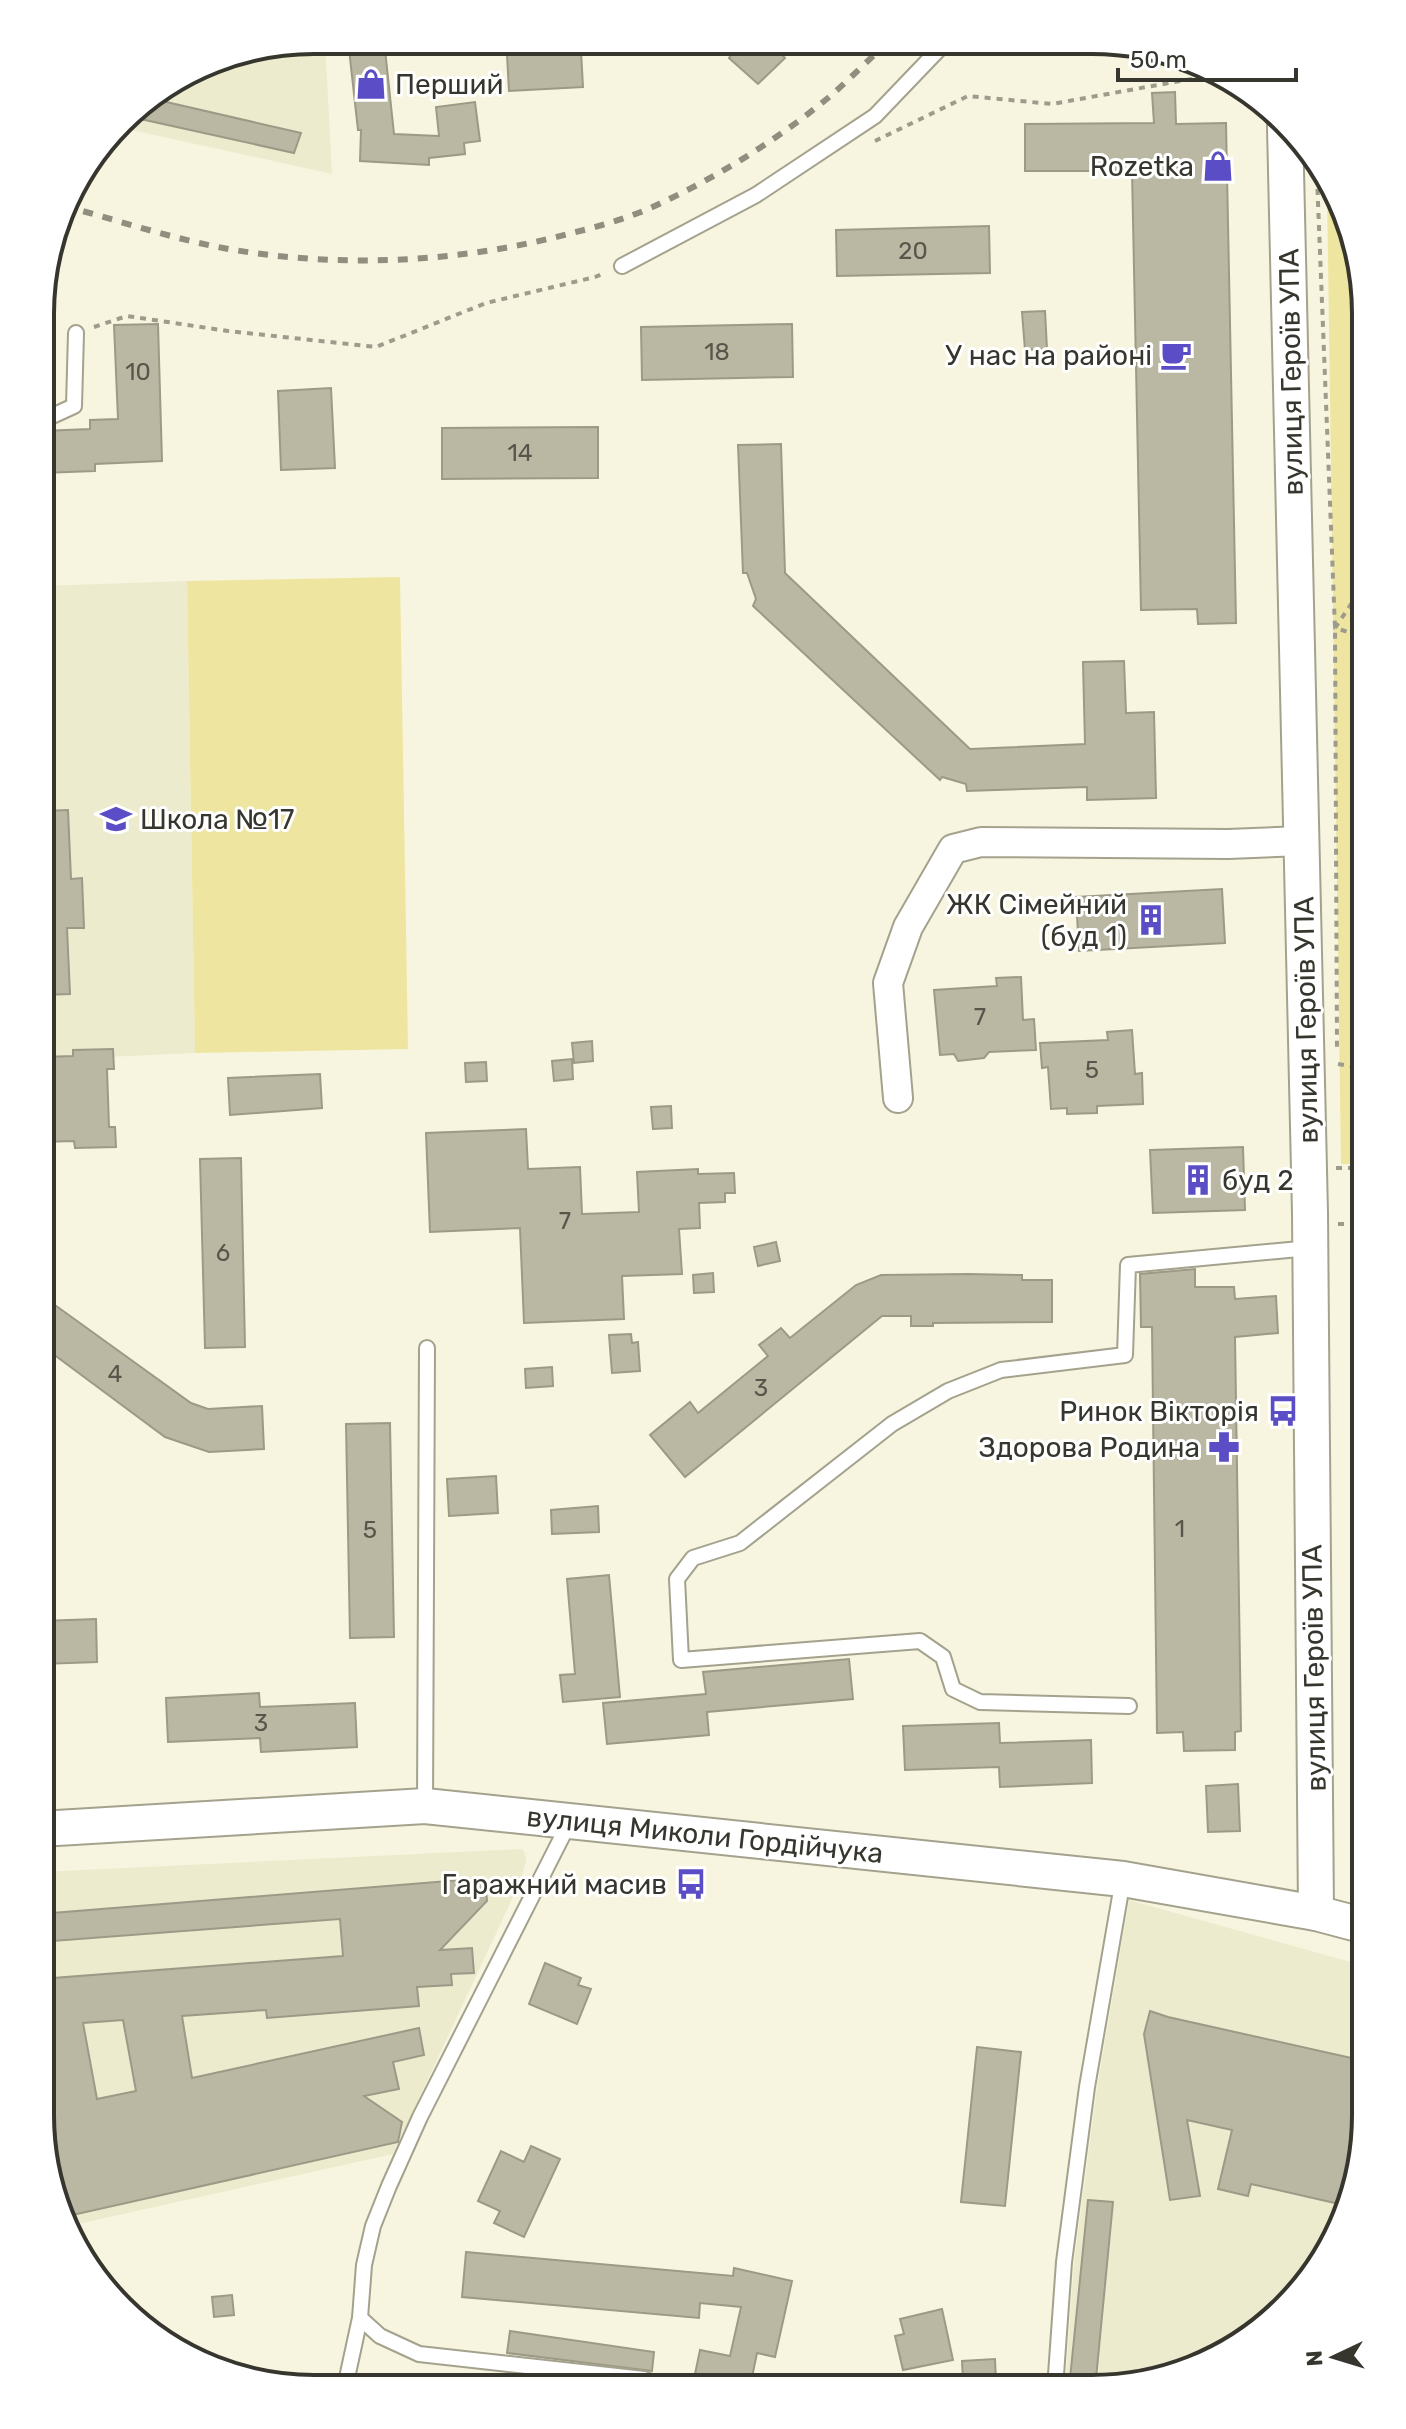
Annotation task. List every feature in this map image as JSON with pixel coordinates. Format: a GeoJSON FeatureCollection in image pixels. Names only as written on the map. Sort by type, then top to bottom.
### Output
{"type":"FeatureCollection","features":[{"type":"Feature","properties":{"kind":"street","name":"вулиця Героїв УПА"},"geometry":{"type":"LineString","coordinates":[[1285,141],[1311,1248],[1316,1913]]}},
{"type":"Feature","properties":{"kind":"street"},"geometry":{"type":"LineString","coordinates":[[898,1098],[888,983],[908,927],[953,849],[981,842],[1228,844],[1302,841]]}},
{"type":"Feature","properties":{"kind":"street","name":"вулиця Миколи Гордійчука"},"geometry":{"type":"LineString","coordinates":[[54,1828],[425,1806],[1123,1879],[1316,1913],[1351,1922]]}},
{"type":"Feature","properties":{"kind":"lane"},"geometry":{"type":"LineString","coordinates":[[622,266],[756,195],[875,116],[934,54]]}},
{"type":"Feature","properties":{"kind":"lane"},"geometry":{"type":"LineString","coordinates":[[54,415],[74,406],[76,333]]}},
{"type":"Feature","properties":{"kind":"lane"},"geometry":{"type":"LineString","coordinates":[[1129,1706],[980,1702],[953,1689],[943,1657],[920,1641],[681,1660],[677,1579],[693,1558],[740,1543],[892,1424],[948,1391],[1001,1370],[1125,1355],[1128,1265],[1311,1248]]}},
{"type":"Feature","properties":{"kind":"lane"},"geometry":{"type":"LineString","coordinates":[[425,1806],[427,1348]]}},
{"type":"Feature","properties":{"kind":"lane"},"geometry":{"type":"LineString","coordinates":[[348,2375],[360,2318],[364,2265],[373,2226],[389,2186],[420,2117],[571,1820]]}},
{"type":"Feature","properties":{"kind":"lane"},"geometry":{"type":"LineString","coordinates":[[1056,2375],[1064,2262],[1087,2087],[1123,1879]]}},
{"type":"Feature","properties":{"kind":"lane"},"geometry":{"type":"LineString","coordinates":[[360,2318],[380,2336],[419,2354],[608,2375]]}},
{"type":"Feature","properties":{"kind":"path"},"geometry":{"type":"LineString","coordinates":[[865,146],[968,96],[1052,104],[1199,78]]}},
{"type":"Feature","properties":{"kind":"path"},"geometry":{"type":"LineString","coordinates":[[1317,185],[1335,628],[1337,1049]]}},
{"type":"Feature","properties":{"kind":"path"},"geometry":{"type":"LineString","coordinates":[[76,333],[127,316],[228,331],[376,347],[486,303],[595,277],[622,266]]}},
{"type":"Feature","properties":{"kind":"path"},"geometry":{"type":"LineString","coordinates":[[1335,628],[1352,603]]}},
{"type":"Feature","properties":{"kind":"path"},"geometry":{"type":"LineString","coordinates":[[1335,628],[1352,633]]}},
{"type":"Feature","properties":{"kind":"path"},"geometry":{"type":"LineString","coordinates":[[1338,1064],[1352,1066]]}},
{"type":"Feature","properties":{"kind":"path"},"geometry":{"type":"LineString","coordinates":[[1336,1168],[1352,1168]]}},
{"type":"Feature","properties":{"kind":"path"},"geometry":{"type":"LineString","coordinates":[[1338,1224],[1351,1224]]}},
{"type":"Feature","properties":{"kind":"shaded area"},"geometry":{"type":"Polygon","coordinates":[[[326,54],[332,174],[130,130],[169,98],[230,68],[280,56],[326,54]]]}},
{"type":"Feature","properties":{"kind":"shaded area"},"geometry":{"type":"Polygon","coordinates":[[[1327,204],[1347,263],[1352,314],[1352,1164],[1341,1164],[1327,204]]]}},
{"type":"Feature","properties":{"kind":"shaded area"},"geometry":{"type":"Polygon","coordinates":[[[400,577],[408,1049],[195,1053],[187,581],[400,577]]]}},
{"type":"Feature","properties":{"kind":"shaded area","name":"Школа №17"},"geometry":{"type":"Polygon","coordinates":[[[187,581],[195,1053],[54,1059],[54,586],[187,581]]]}},
{"type":"Feature","properties":{"kind":"shaded area"},"geometry":{"type":"Polygon","coordinates":[[[522,1849],[526,1861],[521,1880],[393,2154],[78,2224],[68,2199],[56,2149],[54,1871],[522,1849]]]}},
{"type":"Feature","properties":{"kind":"shaded area"},"geometry":{"type":"Polygon","coordinates":[[[1129,1900],[1351,1962],[1351,2132],[1347,2166],[1338,2199],[1308,2260],[1288,2287],[1250,2321],[1192,2355],[1126,2373],[1066,2375],[1074,2263],[1097,2088],[1129,1900]]]}},
{"type":"Feature","properties":{"kind":"building"},"geometry":{"type":"Polygon","coordinates":[[[350,54],[385,54],[394,134],[439,136],[436,107],[475,102],[480,141],[464,143],[465,154],[429,158],[429,165],[360,161],[361,130],[358,130],[350,54]]]}},
{"type":"Feature","properties":{"kind":"building"},"geometry":{"type":"Polygon","coordinates":[[[581,54],[583,87],[509,91],[507,55],[581,54]]]}},
{"type":"Feature","properties":{"kind":"building"},"geometry":{"type":"Polygon","coordinates":[[[732,54],[781,54],[785,58],[758,84],[729,58],[732,54]]]}},
{"type":"Feature","properties":{"kind":"building"},"geometry":{"type":"Polygon","coordinates":[[[1175,92],[1176,124],[1226,123],[1236,623],[1198,624],[1197,609],[1141,610],[1132,171],[1025,171],[1025,124],[1154,123],[1152,93],[1175,92]]]}},
{"type":"Feature","properties":{"kind":"building"},"geometry":{"type":"Polygon","coordinates":[[[164,102],[301,133],[294,153],[141,119],[164,102]]]}},
{"type":"Feature","properties":{"kind":"building"},"geometry":{"type":"Polygon","coordinates":[[[989,226],[990,273],[837,276],[836,230],[989,226]]]}},
{"type":"Feature","properties":{"kind":"building"},"geometry":{"type":"Polygon","coordinates":[[[1045,311],[1047,349],[1025,350],[1022,312],[1045,311]]]}},
{"type":"Feature","properties":{"kind":"building"},"geometry":{"type":"Polygon","coordinates":[[[158,324],[162,461],[95,464],[95,471],[54,473],[54,430],[90,429],[90,420],[118,419],[114,325],[158,324]]]}},
{"type":"Feature","properties":{"kind":"building"},"geometry":{"type":"Polygon","coordinates":[[[792,324],[793,377],[642,380],[641,327],[792,324]]]}},
{"type":"Feature","properties":{"kind":"building"},"geometry":{"type":"Polygon","coordinates":[[[331,388],[335,468],[281,470],[278,391],[331,388]]]}},
{"type":"Feature","properties":{"kind":"building"},"geometry":{"type":"Polygon","coordinates":[[[598,427],[598,478],[442,479],[442,428],[598,427]]]}},
{"type":"Feature","properties":{"kind":"building"},"geometry":{"type":"Polygon","coordinates":[[[781,444],[785,573],[970,749],[1085,744],[1083,662],[1124,661],[1126,713],[1154,712],[1156,798],[1087,800],[1087,787],[967,791],[966,784],[942,777],[940,780],[753,606],[756,599],[747,573],[743,573],[738,445],[781,444]]]}},
{"type":"Feature","properties":{"kind":"building"},"geometry":{"type":"Polygon","coordinates":[[[68,810],[71,879],[82,878],[84,928],[67,928],[70,994],[54,995],[54,811],[68,810]]]}},
{"type":"Feature","properties":{"kind":"building","name":"ЖК Сімейний (буд 1)"},"geometry":{"type":"Polygon","coordinates":[[[1222,889],[1225,943],[1079,951],[1076,897],[1222,889]]]}},
{"type":"Feature","properties":{"kind":"building"},"geometry":{"type":"Polygon","coordinates":[[[1021,977],[1023,1020],[1034,1019],[1036,1050],[989,1052],[984,1058],[958,1061],[954,1054],[940,1055],[934,990],[997,986],[996,978],[1021,977]]]}},
{"type":"Feature","properties":{"kind":"building"},"geometry":{"type":"Polygon","coordinates":[[[1132,1030],[1135,1074],[1142,1073],[1143,1104],[1097,1106],[1097,1113],[1067,1114],[1067,1108],[1051,1109],[1048,1067],[1042,1068],[1040,1043],[1108,1040],[1107,1032],[1132,1030]]]}},
{"type":"Feature","properties":{"kind":"building"},"geometry":{"type":"Polygon","coordinates":[[[592,1041],[593,1061],[574,1063],[572,1043],[592,1041]]]}},
{"type":"Feature","properties":{"kind":"building"},"geometry":{"type":"Polygon","coordinates":[[[113,1049],[114,1069],[107,1069],[109,1127],[115,1127],[116,1147],[75,1148],[74,1141],[54,1142],[54,1057],[73,1056],[73,1050],[113,1049]]]}},
{"type":"Feature","properties":{"kind":"building"},"geometry":{"type":"Polygon","coordinates":[[[572,1059],[573,1079],[554,1081],[552,1061],[572,1059]]]}},
{"type":"Feature","properties":{"kind":"building"},"geometry":{"type":"Polygon","coordinates":[[[486,1062],[487,1081],[466,1082],[465,1063],[486,1062]]]}},
{"type":"Feature","properties":{"kind":"building"},"geometry":{"type":"Polygon","coordinates":[[[320,1074],[322,1108],[230,1115],[228,1078],[320,1074]]]}},
{"type":"Feature","properties":{"kind":"building"},"geometry":{"type":"Polygon","coordinates":[[[671,1106],[672,1128],[653,1129],[651,1107],[671,1106]]]}},
{"type":"Feature","properties":{"kind":"building"},"geometry":{"type":"Polygon","coordinates":[[[526,1129],[528,1169],[580,1167],[582,1214],[639,1212],[637,1172],[698,1169],[698,1174],[734,1173],[735,1193],[725,1193],[725,1202],[699,1203],[700,1228],[679,1229],[682,1274],[622,1276],[624,1319],[524,1323],[520,1228],[430,1232],[426,1133],[526,1129]]]}},
{"type":"Feature","properties":{"kind":"building","name":"буд 2"},"geometry":{"type":"Polygon","coordinates":[[[1243,1147],[1245,1210],[1153,1213],[1150,1150],[1243,1147]]]}},
{"type":"Feature","properties":{"kind":"building"},"geometry":{"type":"Polygon","coordinates":[[[241,1158],[245,1347],[205,1348],[200,1159],[241,1158]]]}},
{"type":"Feature","properties":{"kind":"building"},"geometry":{"type":"Polygon","coordinates":[[[776,1242],[780,1261],[758,1266],[754,1247],[776,1242]]]}},
{"type":"Feature","properties":{"kind":"building"},"geometry":{"type":"Polygon","coordinates":[[[1195,1269],[1195,1287],[1234,1287],[1235,1299],[1276,1296],[1278,1333],[1235,1337],[1241,1731],[1235,1732],[1235,1750],[1184,1751],[1183,1732],[1157,1733],[1152,1327],[1141,1327],[1140,1274],[1195,1269]]]}},
{"type":"Feature","properties":{"kind":"building"},"geometry":{"type":"Polygon","coordinates":[[[713,1273],[714,1292],[694,1293],[693,1275],[713,1273]]]}},
{"type":"Feature","properties":{"kind":"building"},"geometry":{"type":"Polygon","coordinates":[[[881,1275],[1022,1275],[1022,1280],[1052,1280],[1052,1322],[911,1326],[911,1316],[882,1316],[685,1477],[650,1435],[690,1402],[698,1413],[768,1356],[759,1345],[781,1328],[790,1338],[856,1285],[881,1275]]]}},
{"type":"Feature","properties":{"kind":"building"},"geometry":{"type":"Polygon","coordinates":[[[54,1304],[191,1403],[208,1409],[262,1406],[264,1449],[209,1452],[165,1437],[54,1355],[54,1304]]]}},
{"type":"Feature","properties":{"kind":"building"},"geometry":{"type":"Polygon","coordinates":[[[631,1334],[632,1343],[638,1342],[640,1371],[612,1373],[609,1335],[631,1334]]]}},
{"type":"Feature","properties":{"kind":"building"},"geometry":{"type":"Polygon","coordinates":[[[552,1367],[553,1386],[526,1388],[525,1369],[552,1367]]]}},
{"type":"Feature","properties":{"kind":"building"},"geometry":{"type":"Polygon","coordinates":[[[390,1423],[394,1637],[350,1638],[346,1424],[390,1423]]]}},
{"type":"Feature","properties":{"kind":"building"},"geometry":{"type":"Polygon","coordinates":[[[496,1476],[498,1513],[449,1516],[447,1479],[496,1476]]]}},
{"type":"Feature","properties":{"kind":"building"},"geometry":{"type":"Polygon","coordinates":[[[598,1506],[599,1532],[552,1534],[551,1510],[598,1506]]]}},
{"type":"Feature","properties":{"kind":"building"},"geometry":{"type":"Polygon","coordinates":[[[609,1575],[620,1697],[563,1702],[560,1675],[575,1674],[567,1579],[609,1575]]]}},
{"type":"Feature","properties":{"kind":"building"},"geometry":{"type":"Polygon","coordinates":[[[96,1619],[97,1662],[54,1664],[54,1621],[96,1619]]]}},
{"type":"Feature","properties":{"kind":"building"},"geometry":{"type":"Polygon","coordinates":[[[849,1659],[853,1699],[707,1712],[709,1735],[607,1744],[603,1703],[706,1694],[703,1672],[849,1659]]]}},
{"type":"Feature","properties":{"kind":"building"},"geometry":{"type":"Polygon","coordinates":[[[259,1693],[260,1707],[355,1703],[357,1747],[261,1752],[260,1738],[168,1742],[166,1698],[259,1693]]]}},
{"type":"Feature","properties":{"kind":"building"},"geometry":{"type":"Polygon","coordinates":[[[999,1723],[1000,1743],[1091,1740],[1092,1783],[1000,1787],[999,1767],[905,1770],[903,1726],[999,1723]]]}},
{"type":"Feature","properties":{"kind":"building"},"geometry":{"type":"Polygon","coordinates":[[[1238,1784],[1240,1831],[1208,1832],[1206,1786],[1238,1784]]]}},
{"type":"Feature","properties":{"kind":"building"},"geometry":{"type":"Polygon","coordinates":[[[485,1878],[487,1901],[440,1950],[472,1948],[474,1973],[451,1974],[452,1985],[417,1987],[419,2006],[267,2018],[266,2010],[182,2016],[192,2078],[419,2028],[424,2055],[393,2062],[399,2089],[364,2096],[402,2122],[398,2142],[74,2215],[56,2149],[54,1978],[343,1956],[340,1919],[54,1941],[54,1913],[485,1878]],[[123,2020],[83,2023],[97,2099],[136,2091],[123,2020]]]}},
{"type":"Feature","properties":{"kind":"building"},"geometry":{"type":"Polygon","coordinates":[[[545,1963],[581,1978],[578,1985],[591,1989],[577,2024],[529,2004],[545,1963]]]}},
{"type":"Feature","properties":{"kind":"building"},"geometry":{"type":"Polygon","coordinates":[[[1150,2011],[1351,2058],[1351,2132],[1347,2166],[1336,2203],[1251,2184],[1248,2196],[1218,2189],[1232,2130],[1187,2120],[1200,2196],[1170,2200],[1144,2034],[1150,2011]]]}},
{"type":"Feature","properties":{"kind":"building"},"geometry":{"type":"Polygon","coordinates":[[[977,2047],[1021,2052],[1005,2206],[961,2202],[977,2047]]]}},
{"type":"Feature","properties":{"kind":"building"},"geometry":{"type":"Polygon","coordinates":[[[531,2146],[560,2159],[524,2237],[494,2223],[500,2211],[478,2201],[501,2151],[524,2162],[531,2146]]]}},
{"type":"Feature","properties":{"kind":"building"},"geometry":{"type":"Polygon","coordinates":[[[1088,2200],[1113,2202],[1096,2375],[1070,2375],[1088,2200]]]}},
{"type":"Feature","properties":{"kind":"building"},"geometry":{"type":"Polygon","coordinates":[[[466,2252],[733,2276],[734,2268],[792,2281],[775,2357],[757,2353],[752,2375],[695,2374],[700,2350],[730,2356],[741,2307],[700,2303],[699,2318],[462,2297],[466,2252]]]}},
{"type":"Feature","properties":{"kind":"building"},"geometry":{"type":"Polygon","coordinates":[[[232,2295],[234,2315],[214,2317],[212,2297],[232,2295]]]}},
{"type":"Feature","properties":{"kind":"building"},"geometry":{"type":"Polygon","coordinates":[[[942,2309],[953,2360],[903,2370],[895,2336],[904,2334],[900,2319],[942,2309]]]}},
{"type":"Feature","properties":{"kind":"building"},"geometry":{"type":"Polygon","coordinates":[[[510,2331],[654,2352],[652,2371],[507,2353],[510,2331]]]}},
{"type":"Feature","properties":{"kind":"building"},"geometry":{"type":"Polygon","coordinates":[[[995,2359],[996,2375],[963,2375],[962,2361],[995,2359]]]}},
{"type":"Feature","properties":{"kind":"railway"},"geometry":{"type":"LineString","coordinates":[[77,210],[203,244],[311,259],[399,260],[529,243],[627,217],[704,182],[768,143],[809,113],[875,54]]}},
{"type":"Feature","properties":{"kind":"place","name":"Перший"},"geometry":{"type":"Point","coordinates":[371,84]}},
{"type":"Feature","properties":{"kind":"place","name":"Rozetka"},"geometry":{"type":"Point","coordinates":[1218,166]}},
{"type":"Feature","properties":{"kind":"place","name":"У нас на районі"},"geometry":{"type":"Point","coordinates":[1176,355]}},
{"type":"Feature","properties":{"kind":"place","name":"Школа №17"},"geometry":{"type":"Point","coordinates":[116,819]}},
{"type":"Feature","properties":{"kind":"place","name":"ЖК Сімейний (буд 1)"},"geometry":{"type":"Point","coordinates":[1151,920]}},
{"type":"Feature","properties":{"kind":"place","name":"буд 2"},"geometry":{"type":"Point","coordinates":[1198,1180]}},
{"type":"Feature","properties":{"kind":"place","name":"Ринок Вікторія"},"geometry":{"type":"Point","coordinates":[1283,1411]}},
{"type":"Feature","properties":{"kind":"place","name":"Здорова Родина"},"geometry":{"type":"Point","coordinates":[1224,1447]}},
{"type":"Feature","properties":{"kind":"place","name":"Гаражний масив"},"geometry":{"type":"Point","coordinates":[691,1884]}}]}
